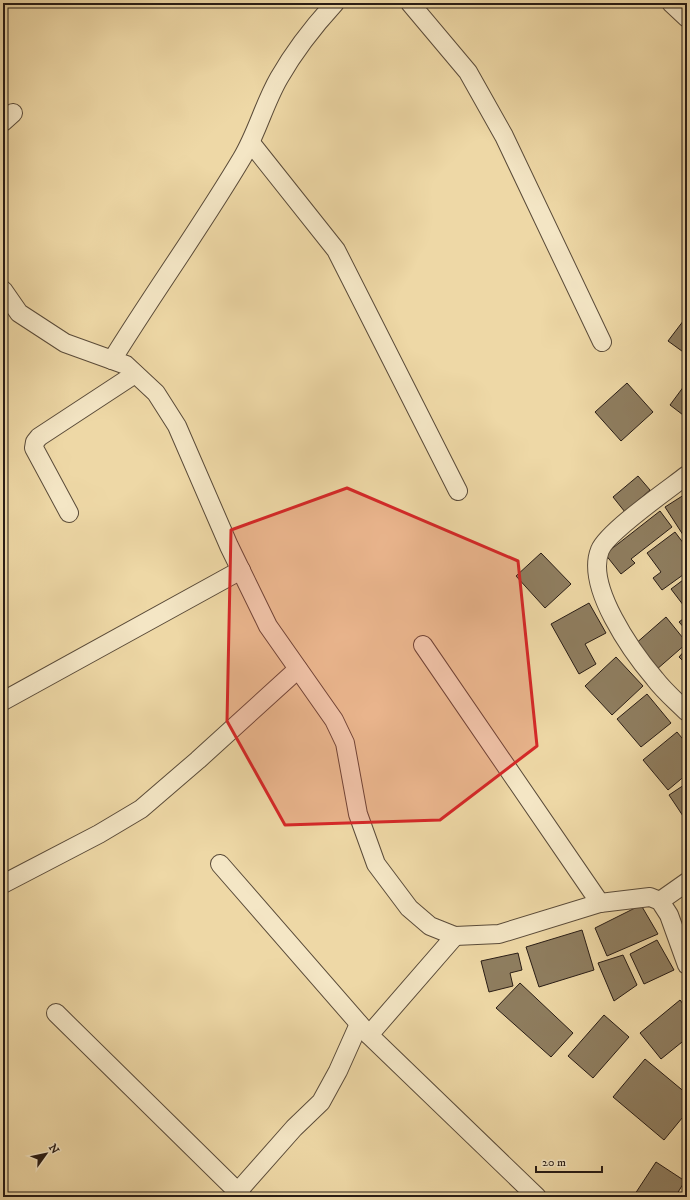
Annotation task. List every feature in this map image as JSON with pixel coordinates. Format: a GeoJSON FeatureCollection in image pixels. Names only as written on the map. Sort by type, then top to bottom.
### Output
{"type":"FeatureCollection","features":[{"type":"Feature","properties":{"kind":"street"},"geometry":{"type":"LineString","coordinates":[[112,360],[145,306],[222,191],[251,142],[278,79],[309,31],[335,3]]}},
{"type":"Feature","properties":{"kind":"street"},"geometry":{"type":"LineString","coordinates":[[410,3],[472,79],[504,136],[602,342]]}},
{"type":"Feature","properties":{"kind":"street"},"geometry":{"type":"LineString","coordinates":[[671,3],[687,18]]}},
{"type":"Feature","properties":{"kind":"street"},"geometry":{"type":"LineString","coordinates":[[251,142],[336,250],[458,491]]}},
{"type":"Feature","properties":{"kind":"street"},"geometry":{"type":"LineString","coordinates":[[3,290],[19,313],[65,343],[126,366],[156,393],[177,426],[241,570],[268,626],[334,720],[345,743],[358,814],[376,864],[409,908],[430,926],[455,936],[499,934],[600,902],[650,897],[660,901],[669,915],[687,965]]}},
{"type":"Feature","properties":{"kind":"street"},"geometry":{"type":"LineString","coordinates":[[69,513],[34,448],[35,442],[39,437],[135,374]]}},
{"type":"Feature","properties":{"kind":"street"},"geometry":{"type":"LineString","coordinates":[[687,475],[618,528],[600,549],[596,572],[614,622],[655,680],[687,712]]}},
{"type":"Feature","properties":{"kind":"street"},"geometry":{"type":"LineString","coordinates":[[3,701],[241,570]]}},
{"type":"Feature","properties":{"kind":"street"},"geometry":{"type":"LineString","coordinates":[[423,645],[600,902]]}},
{"type":"Feature","properties":{"kind":"street"},"geometry":{"type":"LineString","coordinates":[[3,884],[99,834],[141,809],[198,760],[298,669]]}},
{"type":"Feature","properties":{"kind":"street"},"geometry":{"type":"LineString","coordinates":[[220,864],[364,1030],[537,1197]]}},
{"type":"Feature","properties":{"kind":"street"},"geometry":{"type":"LineString","coordinates":[[660,901],[687,882]]}},
{"type":"Feature","properties":{"kind":"street"},"geometry":{"type":"LineString","coordinates":[[56,1013],[238,1195],[294,1128],[321,1102],[338,1071],[364,1030],[455,936]]}},
{"type":"Feature","properties":{"kind":"highlighted area"},"geometry":{"type":"Polygon","coordinates":[[[347,488],[518,561],[537,746],[440,820],[285,825],[227,721],[231,530],[347,488]]]}},
{"type":"Feature","properties":{"kind":"building"},"geometry":{"type":"Polygon","coordinates":[[[687,316],[687,354],[686,354],[668,341],[687,316]]]}},
{"type":"Feature","properties":{"kind":"building"},"geometry":{"type":"Polygon","coordinates":[[[687,382],[687,418],[670,405],[687,382]]]}},
{"type":"Feature","properties":{"kind":"building"},"geometry":{"type":"Polygon","coordinates":[[[627,383],[653,412],[621,441],[595,412],[627,383]]]}},
{"type":"Feature","properties":{"kind":"building"},"geometry":{"type":"Polygon","coordinates":[[[638,476],[650,490],[625,512],[613,497],[638,476]]]}},
{"type":"Feature","properties":{"kind":"building"},"geometry":{"type":"Polygon","coordinates":[[[687,493],[687,541],[665,507],[687,493]]]}},
{"type":"Feature","properties":{"kind":"building"},"geometry":{"type":"Polygon","coordinates":[[[660,511],[672,527],[631,559],[635,563],[621,574],[605,554],[660,511]]]}},
{"type":"Feature","properties":{"kind":"building"},"geometry":{"type":"Polygon","coordinates":[[[675,532],[687,548],[687,572],[662,590],[653,578],[661,572],[647,553],[675,532]]]}},
{"type":"Feature","properties":{"kind":"building"},"geometry":{"type":"Polygon","coordinates":[[[541,553],[571,584],[545,608],[516,576],[541,553]]]}},
{"type":"Feature","properties":{"kind":"building"},"geometry":{"type":"Polygon","coordinates":[[[687,577],[687,610],[671,589],[687,577]]]}},
{"type":"Feature","properties":{"kind":"building"},"geometry":{"type":"Polygon","coordinates":[[[589,603],[606,633],[585,644],[596,664],[579,674],[551,624],[589,603]]]}},
{"type":"Feature","properties":{"kind":"building"},"geometry":{"type":"Polygon","coordinates":[[[687,616],[687,631],[679,622],[687,616]]]}},
{"type":"Feature","properties":{"kind":"building"},"geometry":{"type":"Polygon","coordinates":[[[666,617],[687,643],[656,670],[634,645],[666,617]]]}},
{"type":"Feature","properties":{"kind":"building"},"geometry":{"type":"Polygon","coordinates":[[[687,648],[687,665],[679,657],[687,648]]]}},
{"type":"Feature","properties":{"kind":"building"},"geometry":{"type":"Polygon","coordinates":[[[616,657],[643,686],[612,715],[585,686],[616,657]]]}},
{"type":"Feature","properties":{"kind":"building"},"geometry":{"type":"Polygon","coordinates":[[[647,694],[671,723],[641,747],[617,719],[647,694]]]}},
{"type":"Feature","properties":{"kind":"building"},"geometry":{"type":"Polygon","coordinates":[[[677,732],[687,744],[687,774],[668,790],[643,760],[677,732]]]}},
{"type":"Feature","properties":{"kind":"building"},"geometry":{"type":"Polygon","coordinates":[[[687,783],[687,822],[669,795],[687,783]]]}},
{"type":"Feature","properties":{"kind":"building"},"geometry":{"type":"Polygon","coordinates":[[[641,905],[658,934],[607,956],[595,928],[641,905]]]}},
{"type":"Feature","properties":{"kind":"building"},"geometry":{"type":"Polygon","coordinates":[[[582,930],[594,970],[539,987],[526,947],[582,930]]]}},
{"type":"Feature","properties":{"kind":"building"},"geometry":{"type":"Polygon","coordinates":[[[657,940],[674,970],[644,984],[630,954],[657,940]]]}},
{"type":"Feature","properties":{"kind":"building"},"geometry":{"type":"Polygon","coordinates":[[[518,953],[522,970],[510,973],[513,986],[489,992],[481,961],[518,953]]]}},
{"type":"Feature","properties":{"kind":"building"},"geometry":{"type":"Polygon","coordinates":[[[623,955],[637,985],[614,1001],[598,963],[623,955]]]}},
{"type":"Feature","properties":{"kind":"building"},"geometry":{"type":"Polygon","coordinates":[[[520,983],[573,1033],[551,1057],[496,1008],[520,983]]]}},
{"type":"Feature","properties":{"kind":"building"},"geometry":{"type":"Polygon","coordinates":[[[680,1000],[687,1009],[687,1038],[661,1059],[640,1033],[680,1000]]]}},
{"type":"Feature","properties":{"kind":"building"},"geometry":{"type":"Polygon","coordinates":[[[604,1015],[629,1037],[593,1078],[568,1056],[604,1015]]]}},
{"type":"Feature","properties":{"kind":"building"},"geometry":{"type":"Polygon","coordinates":[[[645,1059],[687,1094],[687,1112],[664,1140],[613,1097],[645,1059]]]}},
{"type":"Feature","properties":{"kind":"building"},"geometry":{"type":"Polygon","coordinates":[[[656,1162],[685,1181],[675,1197],[633,1197],[656,1162]]]}}]}
